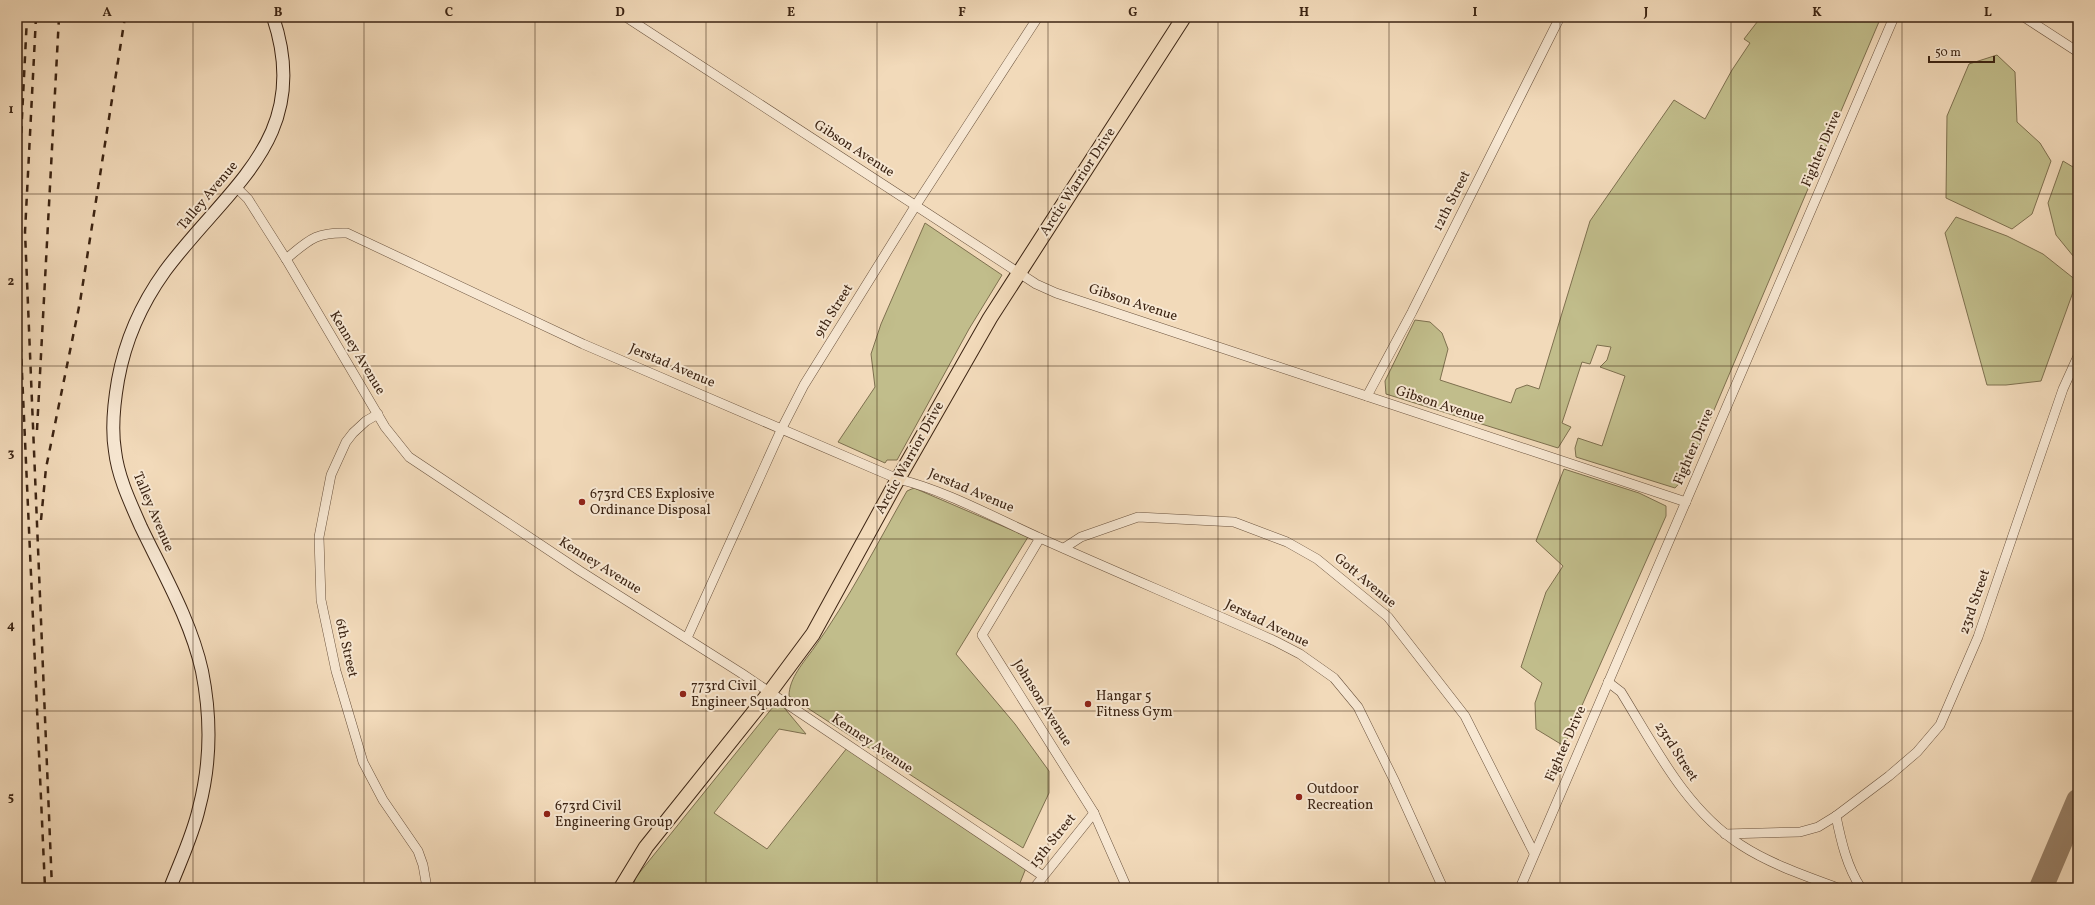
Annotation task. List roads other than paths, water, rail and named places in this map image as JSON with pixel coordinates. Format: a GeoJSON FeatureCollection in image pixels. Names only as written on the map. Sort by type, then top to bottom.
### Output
{"type":"FeatureCollection","features":[{"type":"Feature","properties":{"kind":"main road","name":"Arctic Warrior Drive"},"geometry":{"type":"LineString","coordinates":[[621,888],[646,847],[770,692],[813,634],[898,479],[990,318],[1184,17]]}},
{"type":"Feature","properties":{"kind":"street","name":"Talley Avenue"},"geometry":{"type":"LineString","coordinates":[[170,888],[199,810],[205,783],[208,731],[206,699],[201,668],[193,642],[181,612],[129,499],[118,468],[113,437],[114,408],[125,352],[134,325],[148,297],[165,271],[237,188],[267,144],[280,109],[284,70],[278,32],[273,17]]}},
{"type":"Feature","properties":{"kind":"street","name":"Gibson Avenue"},"geometry":{"type":"LineString","coordinates":[[626,17],[1020,272],[1036,284],[1056,293],[1686,502]]}},
{"type":"Feature","properties":{"kind":"street","name":"9th Street"},"geometry":{"type":"LineString","coordinates":[[688,638],[782,428],[819,361],[916,205],[1038,17]]}},
{"type":"Feature","properties":{"kind":"street","name":"12th Street"},"geometry":{"type":"LineString","coordinates":[[1367,396],[1412,312],[1560,17]]}},
{"type":"Feature","properties":{"kind":"street","name":"Fighter Drive"},"geometry":{"type":"LineString","coordinates":[[1520,888],[1894,17]]}},
{"type":"Feature","properties":{"kind":"street"},"geometry":{"type":"LineString","coordinates":[[2024,17],[2078,52]]}},
{"type":"Feature","properties":{"kind":"street","name":"Kenney Avenue"},"geometry":{"type":"LineString","coordinates":[[237,188],[248,199],[286,259],[385,427],[409,457],[580,571],[688,638],[770,692],[1043,876]]}},
{"type":"Feature","properties":{"kind":"street","name":"Jerstad Avenue"},"geometry":{"type":"LineString","coordinates":[[286,259],[313,237],[328,232],[347,233],[583,344],[898,479],[917,484],[993,515],[1040,538],[1276,641],[1300,654],[1334,678],[1358,707],[1395,782],[1443,888]]}},
{"type":"Feature","properties":{"kind":"street","name":"23rd Street"},"geometry":{"type":"LineString","coordinates":[[1725,834],[1800,832],[1818,827],[1836,816],[1917,752],[1940,725],[1978,637],[2063,389],[2078,356]]}},
{"type":"Feature","properties":{"kind":"street","name":"6th Street"},"geometry":{"type":"LineString","coordinates":[[378,414],[366,421],[346,442],[332,475],[319,537],[322,600],[336,671],[363,762],[383,800],[418,851],[423,865],[427,888]]}},
{"type":"Feature","properties":{"kind":"street","name":"Gott Avenue"},"geometry":{"type":"LineString","coordinates":[[1064,548],[1081,537],[1138,517],[1234,522],[1287,542],[1317,559],[1388,617],[1465,716],[1534,853]]}},
{"type":"Feature","properties":{"kind":"street","name":"Johnson Avenue"},"geometry":{"type":"LineString","coordinates":[[1040,538],[982,635],[1094,813],[1127,888]]}},
{"type":"Feature","properties":{"kind":"street","name":"23rd Street"},"geometry":{"type":"LineString","coordinates":[[1608,682],[1621,692],[1682,788],[1697,808],[1725,834],[1758,855],[1838,888]]}},
{"type":"Feature","properties":{"kind":"street","name":"15th Street"},"geometry":{"type":"LineString","coordinates":[[1034,888],[1094,813]]}},
{"type":"Feature","properties":{"kind":"street"},"geometry":{"type":"LineString","coordinates":[[1836,816],[1846,856],[1854,877],[1862,888]]}},
{"type":"Feature","properties":{"kind":"railway"},"geometry":{"type":"LineString","coordinates":[[17,217],[27,17]]}},
{"type":"Feature","properties":{"kind":"railway"},"geometry":{"type":"LineString","coordinates":[[36,17],[25,232],[52,888]]}},
{"type":"Feature","properties":{"kind":"railway"},"geometry":{"type":"LineString","coordinates":[[37,430],[59,17]]}},
{"type":"Feature","properties":{"kind":"railway"},"geometry":{"type":"LineString","coordinates":[[41,520],[46,468],[80,302],[125,17]]}},
{"type":"Feature","properties":{"kind":"railway"},"geometry":{"type":"LineString","coordinates":[[17,261],[45,888]]}},
{"type":"Feature","properties":{"kind":"place","name":"673rd CES Explosive Ordinance Disposal"},"geometry":{"type":"Point","coordinates":[582,502]}},
{"type":"Feature","properties":{"kind":"place","name":"773rd Civil Engineer Squadron"},"geometry":{"type":"Point","coordinates":[683,694]}},
{"type":"Feature","properties":{"kind":"place","name":"Hangar 5 Fitness Gym"},"geometry":{"type":"Point","coordinates":[1088,704]}},
{"type":"Feature","properties":{"kind":"place","name":"Outdoor Recreation"},"geometry":{"type":"Point","coordinates":[1299,797]}},
{"type":"Feature","properties":{"kind":"place","name":"673rd Civil Engineering Group"},"geometry":{"type":"Point","coordinates":[547,814]}}]}
